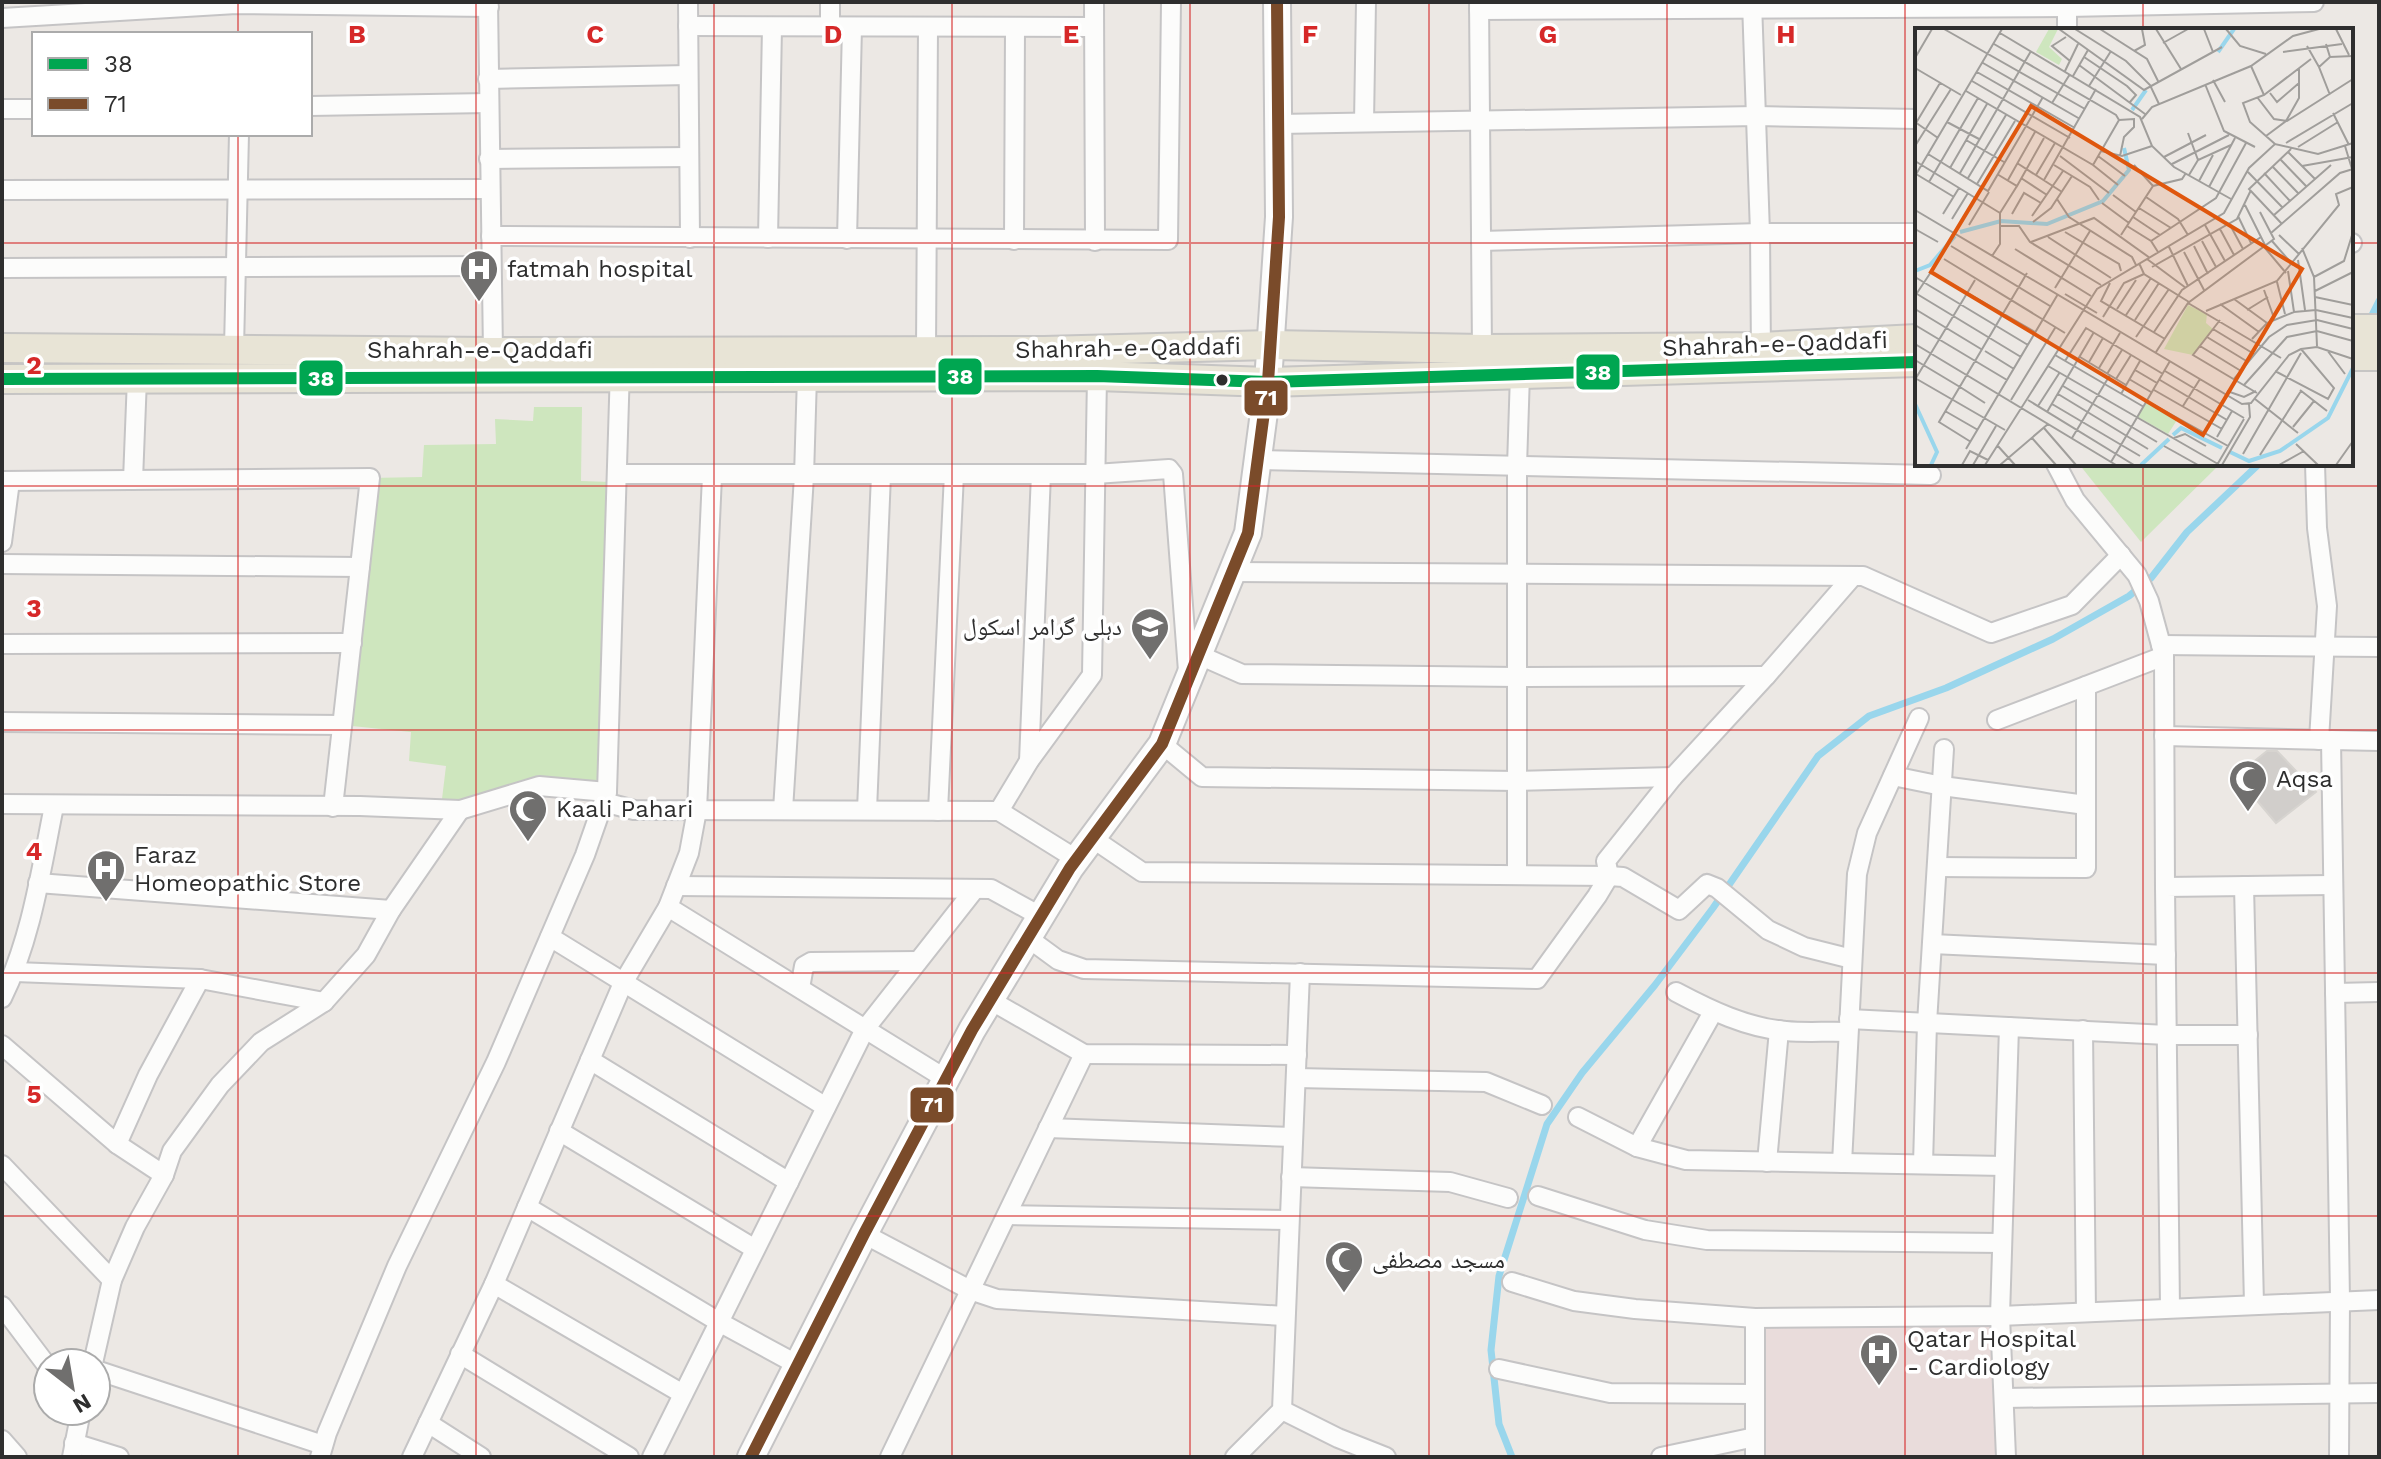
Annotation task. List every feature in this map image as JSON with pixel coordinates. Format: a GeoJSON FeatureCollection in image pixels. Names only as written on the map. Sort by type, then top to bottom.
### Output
{"type":"FeatureCollection","features":[{"type":"Feature","properties":{"kind":"main road"},"geometry":{"type":"LineString","coordinates":[[751,1457],[864,1234],[990,1000],[1084,848],[1162,744],[1248,533],[1268,382],[1279,217],[1277,2]]}},
{"type":"Feature","properties":{"kind":"main road"},"geometry":{"type":"LineString","coordinates":[[2353,329],[2379,329]]}},
{"type":"Feature","properties":{"kind":"main road","name":"Shahrah-e-Qaddafi"},"geometry":{"type":"LineString","coordinates":[[2,348],[493,352],[807,376],[1097,376],[1268,382],[1520,374],[1761,357],[1915,339]]}},
{"type":"Feature","properties":{"kind":"main road","name":"Shahrah-e-Qaddafi"},"geometry":{"type":"LineString","coordinates":[[2,379],[137,378],[926,351],[1271,345],[1915,362]]}},
{"type":"Feature","properties":{"kind":"main road"},"geometry":{"type":"LineString","coordinates":[[2353,356],[2379,356]]}},
{"type":"Feature","properties":{"kind":"street"},"geometry":{"type":"LineString","coordinates":[[688,2],[690,238]]}},
{"type":"Feature","properties":{"kind":"street"},"geometry":{"type":"LineString","coordinates":[[830,2],[830,27]]}},
{"type":"Feature","properties":{"kind":"street"},"geometry":{"type":"LineString","coordinates":[[1094,2],[1095,241]]}},
{"type":"Feature","properties":{"kind":"street"},"geometry":{"type":"LineString","coordinates":[[491,236],[1168,240],[1171,2]]}},
{"type":"Feature","properties":{"kind":"street"},"geometry":{"type":"LineString","coordinates":[[1364,122],[1366,2]]}},
{"type":"Feature","properties":{"kind":"street"},"geometry":{"type":"LineString","coordinates":[[1482,349],[1479,6],[2314,2]]}},
{"type":"Feature","properties":{"kind":"street"},"geometry":{"type":"LineString","coordinates":[[2,18],[236,4],[488,4],[493,352]]}},
{"type":"Feature","properties":{"kind":"street"},"geometry":{"type":"LineString","coordinates":[[2067,4],[2067,28]]}},
{"type":"Feature","properties":{"kind":"street"},"geometry":{"type":"LineString","coordinates":[[1752,5],[1761,357]]}},
{"type":"Feature","properties":{"kind":"street"},"geometry":{"type":"LineString","coordinates":[[688,26],[1094,27]]}},
{"type":"Feature","properties":{"kind":"street"},"geometry":{"type":"LineString","coordinates":[[768,238],[772,27]]}},
{"type":"Feature","properties":{"kind":"street"},"geometry":{"type":"LineString","coordinates":[[847,239],[852,27]]}},
{"type":"Feature","properties":{"kind":"street"},"geometry":{"type":"LineString","coordinates":[[926,351],[928,27]]}},
{"type":"Feature","properties":{"kind":"street"},"geometry":{"type":"LineString","coordinates":[[1014,240],[1015,27]]}},
{"type":"Feature","properties":{"kind":"street"},"geometry":{"type":"LineString","coordinates":[[488,79],[688,75]]}},
{"type":"Feature","properties":{"kind":"street"},"geometry":{"type":"LineString","coordinates":[[312,106],[488,103]]}},
{"type":"Feature","properties":{"kind":"street"},"geometry":{"type":"LineString","coordinates":[[2,109],[32,109]]}},
{"type":"Feature","properties":{"kind":"street"},"geometry":{"type":"LineString","coordinates":[[1278,124],[1757,116],[1915,119]]}},
{"type":"Feature","properties":{"kind":"street"},"geometry":{"type":"LineString","coordinates":[[234,348],[239,136]]}},
{"type":"Feature","properties":{"kind":"street"},"geometry":{"type":"LineString","coordinates":[[489,159],[689,157]]}},
{"type":"Feature","properties":{"kind":"street"},"geometry":{"type":"LineString","coordinates":[[2,190],[490,189]]}},
{"type":"Feature","properties":{"kind":"street"},"geometry":{"type":"LineString","coordinates":[[1481,241],[1760,233],[1915,233]]}},
{"type":"Feature","properties":{"kind":"street"},"geometry":{"type":"LineString","coordinates":[[2,268],[491,266]]}},
{"type":"Feature","properties":{"kind":"street"},"geometry":{"type":"LineString","coordinates":[[112,1376],[321,1451],[397,1266],[496,1062],[585,855],[605,797],[620,363]]}},
{"type":"Feature","properties":{"kind":"street"},"geometry":{"type":"LineString","coordinates":[[1517,875],[1517,466],[1520,374]]}},
{"type":"Feature","properties":{"kind":"street"},"geometry":{"type":"LineString","coordinates":[[783,810],[804,476],[807,376]]}},
{"type":"Feature","properties":{"kind":"street"},"geometry":{"type":"LineString","coordinates":[[999,811],[1029,761],[1092,675],[1097,376]]}},
{"type":"Feature","properties":{"kind":"street"},"geometry":{"type":"LineString","coordinates":[[133,480],[137,378]]}},
{"type":"Feature","properties":{"kind":"street"},"geometry":{"type":"LineString","coordinates":[[1259,460],[1931,475]]}},
{"type":"Feature","properties":{"kind":"street"},"geometry":{"type":"LineString","coordinates":[[2057,466],[2075,500],[2137,575],[2149,601],[2162,651],[2170,1308]]}},
{"type":"Feature","properties":{"kind":"street"},"geometry":{"type":"LineString","coordinates":[[2315,466],[2317,528],[2327,606],[2325,740],[2333,885],[2340,1300],[2339,1457]]}},
{"type":"Feature","properties":{"kind":"street"},"geometry":{"type":"LineString","coordinates":[[617,474],[1095,474],[1169,469],[1173,474],[1194,667],[1242,674],[1766,676]]}},
{"type":"Feature","properties":{"kind":"street"},"geometry":{"type":"LineString","coordinates":[[938,811],[954,474]]}},
{"type":"Feature","properties":{"kind":"street"},"geometry":{"type":"LineString","coordinates":[[1029,761],[1041,474]]}},
{"type":"Feature","properties":{"kind":"street"},"geometry":{"type":"LineString","coordinates":[[867,810],[881,475]]}},
{"type":"Feature","properties":{"kind":"street"},"geometry":{"type":"LineString","coordinates":[[412,1457],[494,1284],[623,983],[668,907],[689,853],[697,810],[712,476]]}},
{"type":"Feature","properties":{"kind":"street"},"geometry":{"type":"LineString","coordinates":[[2,542],[6,481],[370,478],[333,807]]}},
{"type":"Feature","properties":{"kind":"street"},"geometry":{"type":"LineString","coordinates":[[1233,572],[1863,576],[1991,633],[2072,605],[2121,555]]}},
{"type":"Feature","properties":{"kind":"street"},"geometry":{"type":"LineString","coordinates":[[2,564],[360,567]]}},
{"type":"Feature","properties":{"kind":"street"},"geometry":{"type":"LineString","coordinates":[[676,886],[991,889],[1034,927],[1058,960],[1084,969],[1537,979],[1609,876],[1606,861],[1673,777],[1853,576]]}},
{"type":"Feature","properties":{"kind":"street"},"geometry":{"type":"LineString","coordinates":[[2,644],[352,643]]}},
{"type":"Feature","properties":{"kind":"street"},"geometry":{"type":"LineString","coordinates":[[1997,720],[2086,686],[2162,651],[2379,647]]}},
{"type":"Feature","properties":{"kind":"street"},"geometry":{"type":"LineString","coordinates":[[1937,867],[2086,868],[2086,686]]}},
{"type":"Feature","properties":{"kind":"street"},"geometry":{"type":"LineString","coordinates":[[1842,1163],[1857,874],[1867,833],[1919,718]]}},
{"type":"Feature","properties":{"kind":"street"},"geometry":{"type":"LineString","coordinates":[[2,722],[342,725]]}},
{"type":"Feature","properties":{"kind":"street"},"geometry":{"type":"LineString","coordinates":[[2164,736],[2379,741]]}},
{"type":"Feature","properties":{"kind":"street"},"geometry":{"type":"LineString","coordinates":[[1162,744],[1202,777],[1517,781],[1673,777]]}},
{"type":"Feature","properties":{"kind":"street"},"geometry":{"type":"LineString","coordinates":[[1923,1164],[1927,1023],[1944,749]]}},
{"type":"Feature","properties":{"kind":"street"},"geometry":{"type":"LineString","coordinates":[[1893,776],[1942,786],[2086,805]]}},
{"type":"Feature","properties":{"kind":"street"},"geometry":{"type":"LineString","coordinates":[[2,804],[460,810],[539,786],[605,797],[634,810],[999,811],[1142,872],[1609,876],[1623,877],[1679,910],[1707,884],[1717,888],[1768,930],[1804,947],[1852,959]]}},
{"type":"Feature","properties":{"kind":"street"},"geometry":{"type":"LineString","coordinates":[[2,998],[15,972],[54,806]]}},
{"type":"Feature","properties":{"kind":"street"},"geometry":{"type":"LineString","coordinates":[[97,1347],[112,1280],[135,1227],[164,1175],[172,1151],[220,1085],[261,1042],[324,1002],[366,955],[391,910],[460,810]]}},
{"type":"Feature","properties":{"kind":"street"},"geometry":{"type":"LineString","coordinates":[[38,883],[391,910]]}},
{"type":"Feature","properties":{"kind":"street"},"geometry":{"type":"LineString","coordinates":[[2165,887],[2333,885]]}},
{"type":"Feature","properties":{"kind":"street"},"geometry":{"type":"LineString","coordinates":[[2244,886],[2254,1304]]}},
{"type":"Feature","properties":{"kind":"street"},"geometry":{"type":"LineString","coordinates":[[652,1457],[865,1029],[975,889]]}},
{"type":"Feature","properties":{"kind":"street"},"geometry":{"type":"LineString","coordinates":[[668,907],[946,1079]]}},
{"type":"Feature","properties":{"kind":"street"},"geometry":{"type":"LineString","coordinates":[[550,937],[826,1107]]}},
{"type":"Feature","properties":{"kind":"street"},"geometry":{"type":"LineString","coordinates":[[1932,944],[2166,955]]}},
{"type":"Feature","properties":{"kind":"street"},"geometry":{"type":"LineString","coordinates":[[800,988],[807,963],[918,961]]}},
{"type":"Feature","properties":{"kind":"street"},"geometry":{"type":"LineString","coordinates":[[15,972],[200,979],[324,1002]]}},
{"type":"Feature","properties":{"kind":"street"},"geometry":{"type":"LineString","coordinates":[[1235,1457],[1282,1410],[1300,973]]}},
{"type":"Feature","properties":{"kind":"street"},"geometry":{"type":"LineString","coordinates":[[117,1144],[148,1075],[200,979]]}},
{"type":"Feature","properties":{"kind":"street"},"geometry":{"type":"LineString","coordinates":[[1676,992],[1713,1012],[1779,1030],[1927,1023],[2167,1035],[2248,1035]]}},
{"type":"Feature","properties":{"kind":"street"},"geometry":{"type":"LineString","coordinates":[[2335,993],[2379,992]]}},
{"type":"Feature","properties":{"kind":"street"},"geometry":{"type":"LineString","coordinates":[[990,1000],[1084,1054],[1297,1055]]}},
{"type":"Feature","properties":{"kind":"street"},"geometry":{"type":"LineString","coordinates":[[1637,1147],[1713,1012]]}},
{"type":"Feature","properties":{"kind":"street"},"geometry":{"type":"LineString","coordinates":[[2006,1457],[2000,1316],[2009,1027]]}},
{"type":"Feature","properties":{"kind":"street"},"geometry":{"type":"LineString","coordinates":[[1767,1162],[1779,1030]]}},
{"type":"Feature","properties":{"kind":"street"},"geometry":{"type":"LineString","coordinates":[[2083,1030],[2086,1312]]}},
{"type":"Feature","properties":{"kind":"street"},"geometry":{"type":"LineString","coordinates":[[2,1045],[117,1144],[164,1175]]}},
{"type":"Feature","properties":{"kind":"street"},"geometry":{"type":"LineString","coordinates":[[890,1457],[1084,1054]]}},
{"type":"Feature","properties":{"kind":"street"},"geometry":{"type":"LineString","coordinates":[[590,1060],[789,1182]]}},
{"type":"Feature","properties":{"kind":"street"},"geometry":{"type":"LineString","coordinates":[[1296,1078],[1486,1082],[1542,1105]]}},
{"type":"Feature","properties":{"kind":"street"},"geometry":{"type":"LineString","coordinates":[[1578,1117],[1637,1147],[1686,1160],[2004,1166]]}},
{"type":"Feature","properties":{"kind":"street"},"geometry":{"type":"LineString","coordinates":[[1048,1128],[1293,1137]]}},
{"type":"Feature","properties":{"kind":"street"},"geometry":{"type":"LineString","coordinates":[[559,1131],[755,1249]]}},
{"type":"Feature","properties":{"kind":"street"},"geometry":{"type":"LineString","coordinates":[[2,1165],[112,1280]]}},
{"type":"Feature","properties":{"kind":"street"},"geometry":{"type":"LineString","coordinates":[[1291,1177],[1450,1182],[1508,1198]]}},
{"type":"Feature","properties":{"kind":"street"},"geometry":{"type":"LineString","coordinates":[[1538,1196],[1645,1230],[1707,1240],[2002,1243]]}},
{"type":"Feature","properties":{"kind":"street"},"geometry":{"type":"LineString","coordinates":[[527,1207],[719,1322],[798,1365]]}},
{"type":"Feature","properties":{"kind":"street"},"geometry":{"type":"LineString","coordinates":[[1007,1215],[1289,1220]]}},
{"type":"Feature","properties":{"kind":"street"},"geometry":{"type":"LineString","coordinates":[[864,1234],[970,1290],[997,1299],[1285,1316]]}},
{"type":"Feature","properties":{"kind":"street"},"geometry":{"type":"LineString","coordinates":[[1512,1282],[1574,1301],[1755,1318],[2000,1316],[2379,1300]]}},
{"type":"Feature","properties":{"kind":"street"},"geometry":{"type":"LineString","coordinates":[[494,1284],[683,1394]]}},
{"type":"Feature","properties":{"kind":"street"},"geometry":{"type":"LineString","coordinates":[[2,1306],[33,1347]]}},
{"type":"Feature","properties":{"kind":"street"},"geometry":{"type":"LineString","coordinates":[[1755,1318],[1755,1457]]}},
{"type":"Feature","properties":{"kind":"street"},"geometry":{"type":"LineString","coordinates":[[460,1354],[629,1457]]}},
{"type":"Feature","properties":{"kind":"street"},"geometry":{"type":"LineString","coordinates":[[1499,1369],[1610,1393],[1755,1394]]}},
{"type":"Feature","properties":{"kind":"street"},"geometry":{"type":"LineString","coordinates":[[2004,1398],[2379,1393]]}},
{"type":"Feature","properties":{"kind":"street"},"geometry":{"type":"LineString","coordinates":[[1282,1410],[1338,1438],[1386,1457]]}},
{"type":"Feature","properties":{"kind":"street"},"geometry":{"type":"LineString","coordinates":[[428,1423],[481,1457]]}},
{"type":"Feature","properties":{"kind":"street"},"geometry":{"type":"LineString","coordinates":[[78,1427],[73,1450],[119,1457]]}},
{"type":"Feature","properties":{"kind":"street"},"geometry":{"type":"LineString","coordinates":[[1661,1457],[1755,1437]]}},
{"type":"Feature","properties":{"kind":"street"},"geometry":{"type":"LineString","coordinates":[[2,1440],[17,1457]]}},
{"type":"Feature","properties":{"kind":"shaded area","name":"Qatar Hospital - Cardiology"},"geometry":{"type":"Polygon","coordinates":[[[2000,1316],[2007,1457],[1756,1457],[1755,1318],[2000,1316]]]}},
{"type":"Feature","properties":{"kind":"green space"},"geometry":{"type":"Polygon","coordinates":[[[534,407],[582,407],[581,481],[611,482],[601,781],[540,778],[459,801],[442,799],[446,766],[409,761],[411,732],[342,725],[370,478],[422,477],[424,445],[496,444],[495,419],[533,421],[534,407]]]}},
{"type":"Feature","properties":{"kind":"green space"},"geometry":{"type":"Polygon","coordinates":[[[2081,466],[2218,466],[2141,542],[2081,466]]]}},
{"type":"Feature","properties":{"kind":"building"},"geometry":{"type":"Polygon","coordinates":[[[2267,751],[2277,751],[2316,792],[2276,823],[2236,776],[2267,751]]]}},
{"type":"Feature","properties":{"kind":"waterway"},"geometry":{"type":"LineString","coordinates":[[2368,323],[2379,301]]}},
{"type":"Feature","properties":{"kind":"waterway"},"geometry":{"type":"LineString","coordinates":[[1512,1457],[1499,1424],[1491,1350],[1499,1276],[1547,1124],[1582,1073],[1655,985],[1713,908],[1818,756],[1869,716],[1946,688],[2053,639],[2129,596],[2151,578],[2187,532],[2257,466]]}},
{"type":"Feature","properties":{"kind":"transit line","name":"71"},"geometry":{"type":"LineString","coordinates":[[751,1457],[972,1030],[1070,868],[1162,744],[1248,533],[1268,382],[1279,217],[1277,2]]}},
{"type":"Feature","properties":{"kind":"transit line","name":"38"},"geometry":{"type":"LineString","coordinates":[[2,379],[1097,376],[1268,382],[1915,362]]}},
{"type":"Feature","properties":{"kind":"place","name":"fatmah hospital"},"geometry":{"type":"Point","coordinates":[479,303]}},
{"type":"Feature","properties":{"kind":"place","name":"دہلی گرامر اسکول"},"geometry":{"type":"Point","coordinates":[1150,661]}},
{"type":"Feature","properties":{"kind":"place","name":"Aqsa"},"geometry":{"type":"Point","coordinates":[2248,813]}},
{"type":"Feature","properties":{"kind":"place","name":"Kaali Pahari"},"geometry":{"type":"Point","coordinates":[528,843]}},
{"type":"Feature","properties":{"kind":"place","name":"Faraz Homeopathic Store"},"geometry":{"type":"Point","coordinates":[106,903]}},
{"type":"Feature","properties":{"kind":"place","name":"مسجد مصطفی"},"geometry":{"type":"Point","coordinates":[1344,1294]}},
{"type":"Feature","properties":{"kind":"place","name":"Qatar Hospital - Cardiology"},"geometry":{"type":"Point","coordinates":[1879,1387]}}]}
